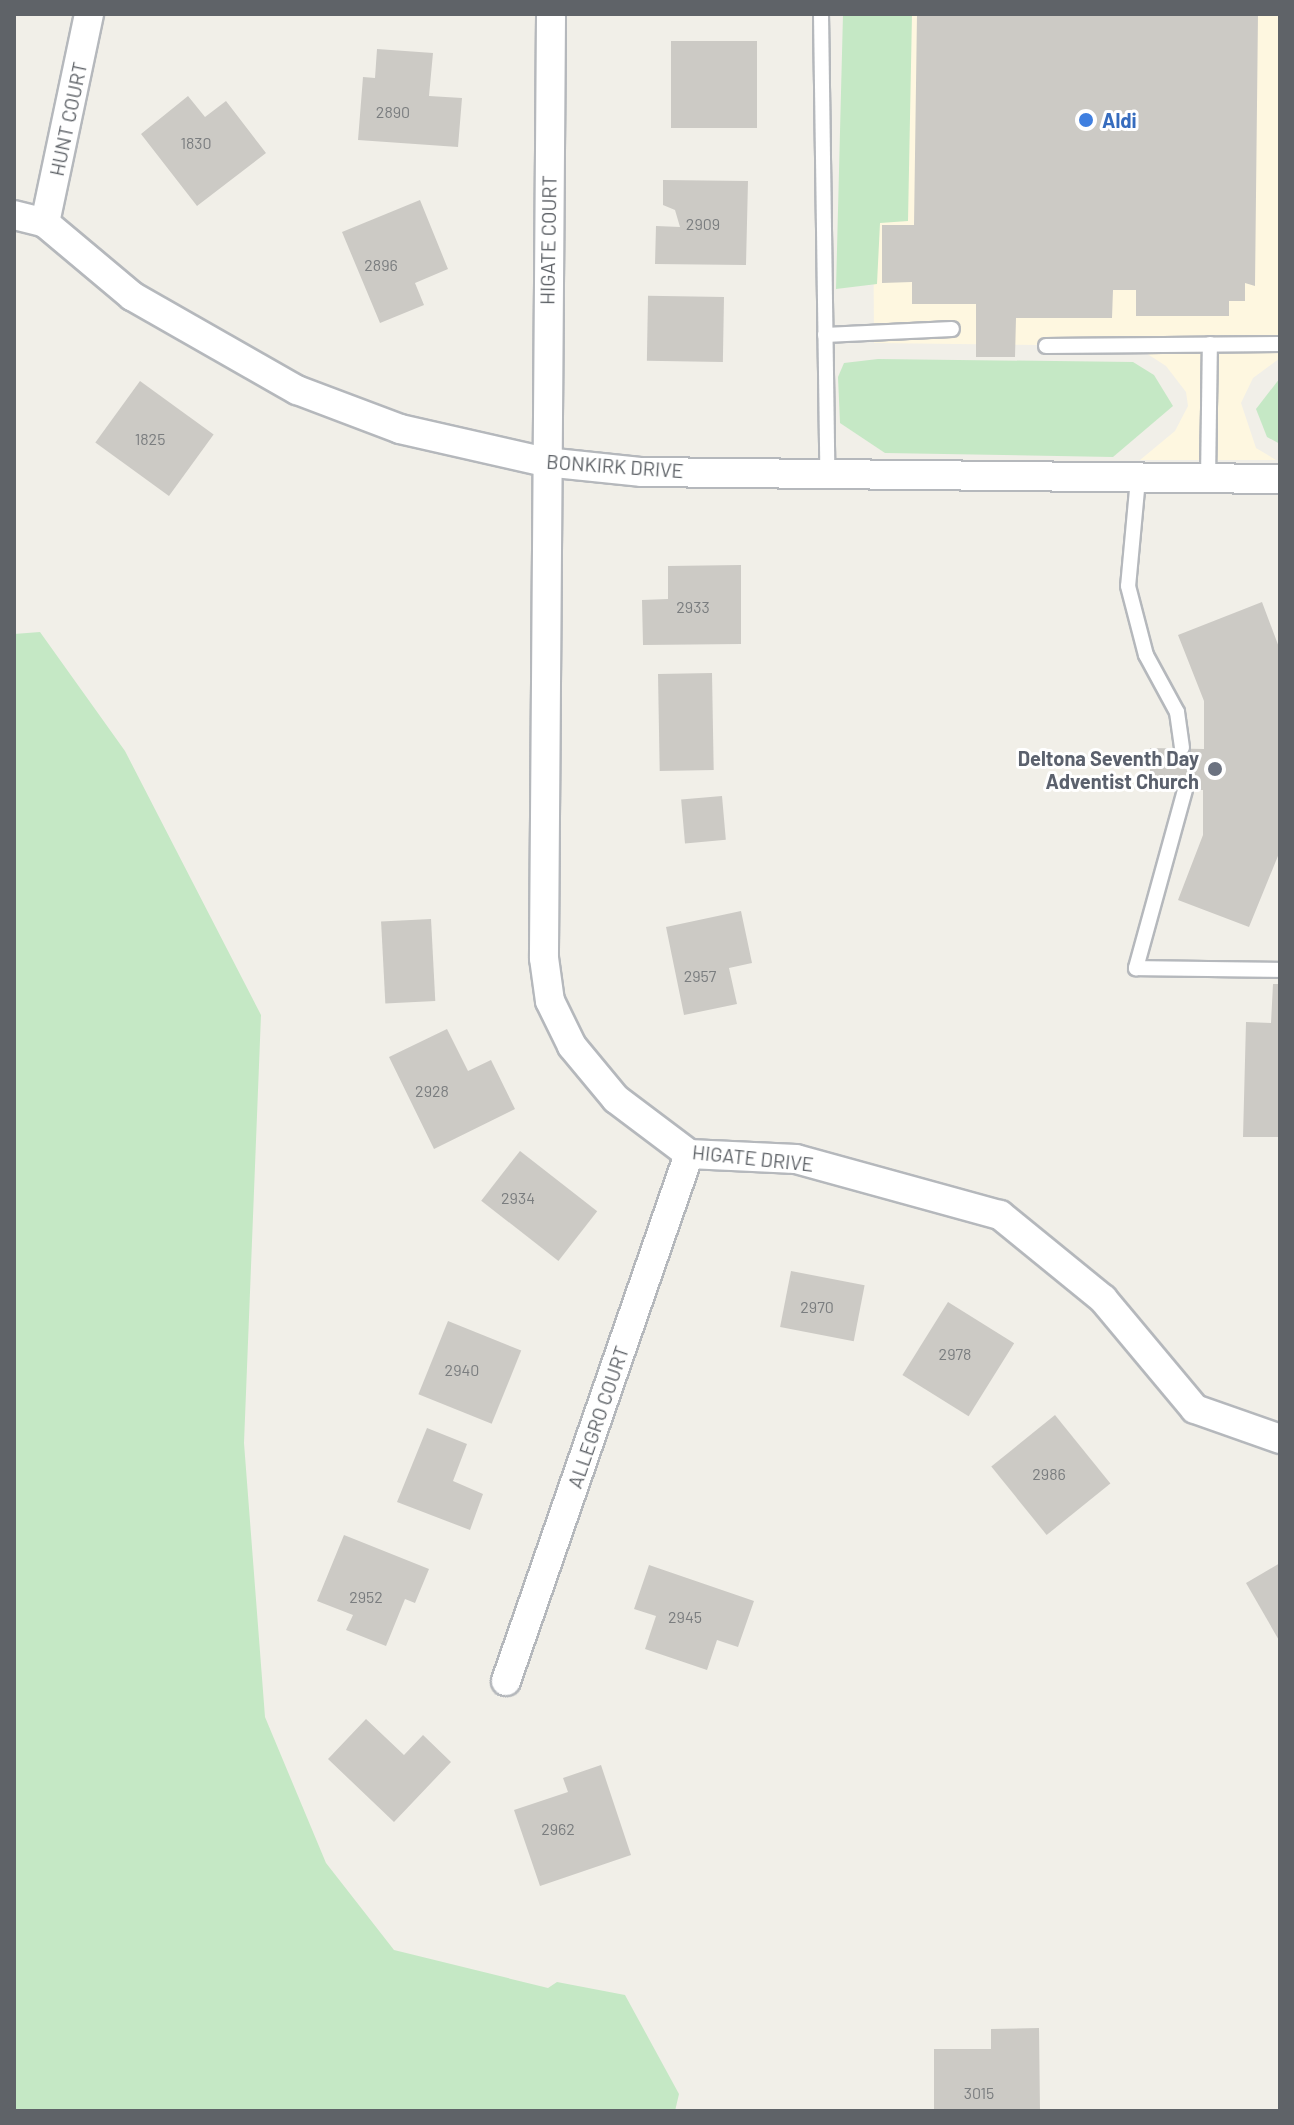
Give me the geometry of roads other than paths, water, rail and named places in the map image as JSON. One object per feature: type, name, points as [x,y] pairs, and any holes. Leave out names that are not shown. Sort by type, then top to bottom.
[{"type":"street","name":"HUNT COURT","points":[[45,223],[89,14]]},
{"type":"street","name":"HIGATE COURT","points":[[545,462],[551,17]]},
{"type":"street","name":"BONKIRK DRIVE","points":[[14,215],[45,223],[132,296],[297,390],[400,429],[545,462],[642,472],[1280,479]]},
{"type":"street","name":"HIGATE DRIVE","points":[[545,462],[541,829],[550,1001],[572,1046],[616,1099],[689,1154],[796,1159],[1000,1215],[1103,1299],[1195,1409],[1280,1439]]},
{"type":"street","name":"ALLEGRO COURT","points":[[506,1681],[689,1154]]},
{"type":"lane","points":[[821,14],[827,472]]},
{"type":"lane","points":[[825,335],[952,329]]},
{"type":"lane","points":[[1208,480],[1210,344]]},
{"type":"lane","points":[[1046,346],[1280,344]]},
{"type":"lane","points":[[1138,479],[1128,586],[1146,655],[1177,712],[1182,748]]},
{"type":"lane","points":[[1185,790],[1136,968],[1280,970]]},
{"type":"place","name":"Aldi","points":[[1086,120]]},
{"type":"place","name":"Deltona Seventh Day Adventist Church","points":[[1215,769]]}]
